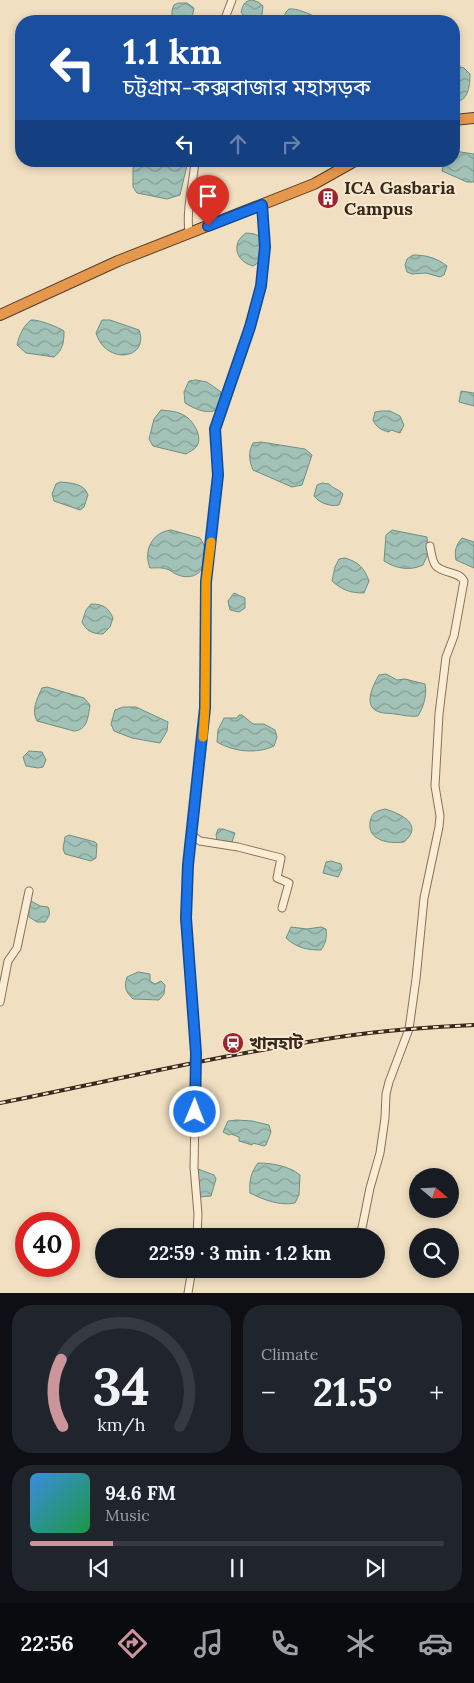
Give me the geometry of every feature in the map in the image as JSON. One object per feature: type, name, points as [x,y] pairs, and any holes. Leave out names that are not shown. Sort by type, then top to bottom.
[{"type":"highway","points":[[460,119],[474,118]]},
{"type":"highway","points":[[0,315],[118,261],[314,184],[344,167]]},
{"type":"street","points":[[226,15],[232,0]]},
{"type":"street","points":[[189,233],[189,201],[194,167]]},
{"type":"street","points":[[197,1228],[194,1167],[196,1063],[186,918],[188,865],[205,708],[206,582],[218,475],[215,429],[250,327],[261,286],[265,247],[262,205]]},
{"type":"street","points":[[362,1228],[370,1188],[380,1153],[386,1094],[409,1029],[424,898],[439,827],[440,816],[436,786],[439,714],[446,658],[454,636],[464,581],[461,576],[437,567],[432,558],[430,546]]},
{"type":"street","points":[[192,835],[200,841],[238,847],[281,858],[277,878],[289,883],[282,908]]},
{"type":"street","points":[[0,1002],[8,961],[17,948],[30,891]]},
{"type":"street","points":[[188,1293],[190,1278]]},
{"type":"water","points":[[252,0],[263,6],[262,15],[243,15],[241,12],[242,7],[247,1]]},
{"type":"water","points":[[187,3],[194,8],[193,15],[172,15],[174,5]]},
{"type":"water","points":[[292,9],[311,15],[285,15]]},
{"type":"water","points":[[460,67],[470,74],[467,93],[460,100]]},
{"type":"water","points":[[460,152],[474,154],[474,182],[467,182],[442,171],[443,167],[460,167]]},
{"type":"water","points":[[134,167],[187,167],[180,195],[167,199],[137,193],[133,187]]},
{"type":"water","points":[[246,233],[258,235],[263,245],[261,261],[253,266],[242,260],[237,251],[238,242]]},
{"type":"water","points":[[413,255],[431,258],[443,263],[447,266],[444,275],[440,277],[426,273],[412,274],[407,272],[405,265],[407,259]]},
{"type":"water","points":[[31,320],[57,327],[64,331],[62,346],[54,357],[26,353],[17,345],[22,331]]},
{"type":"water","points":[[102,320],[110,320],[139,330],[141,340],[138,347],[133,352],[125,355],[108,351],[101,344],[96,333]]},
{"type":"water","points":[[189,381],[207,382],[221,392],[219,408],[206,412],[185,403],[184,392]]},
{"type":"water","points":[[461,391],[474,393],[474,406],[459,402]]},
{"type":"water","points":[[161,410],[179,413],[191,421],[199,439],[194,449],[186,454],[153,446],[149,439],[154,419]]},
{"type":"water","points":[[390,411],[400,416],[404,425],[400,433],[391,430],[389,432],[376,425],[373,420],[375,412]]},
{"type":"water","points":[[261,442],[305,449],[312,455],[302,485],[292,487],[253,470],[250,450],[253,443]]},
{"type":"water","points":[[60,482],[77,484],[86,491],[88,495],[84,507],[80,510],[54,501],[52,494],[56,484]]},
{"type":"water","points":[[322,483],[329,484],[343,494],[339,505],[325,504],[314,496],[317,485]]},
{"type":"water","points":[[171,530],[200,538],[205,547],[205,563],[194,576],[185,577],[164,568],[150,568],[148,555],[151,543],[159,534]]},
{"type":"water","points":[[392,530],[427,537],[428,553],[423,565],[404,568],[384,561],[386,535]]},
{"type":"water","points":[[462,538],[474,542],[474,568],[456,560],[456,548]]},
{"type":"water","points":[[345,558],[357,563],[365,572],[369,581],[364,593],[346,590],[332,581],[339,559]]},
{"type":"water","points":[[234,593],[245,598],[245,608],[239,612],[230,610],[228,601]]},
{"type":"water","points":[[91,604],[105,607],[113,618],[110,627],[103,634],[90,631],[82,622],[86,610]]},
{"type":"water","points":[[386,674],[397,680],[405,679],[425,684],[426,692],[418,716],[382,713],[372,707],[370,698],[375,683],[379,675]]},
{"type":"water","points":[[47,687],[84,698],[90,705],[87,722],[82,728],[74,731],[37,721],[35,717],[35,704],[42,688]]},
{"type":"water","points":[[123,707],[136,707],[168,722],[167,731],[160,743],[132,738],[114,731],[111,724],[115,710]]},
{"type":"water","points":[[239,715],[242,715],[253,724],[264,724],[275,730],[277,737],[274,746],[267,749],[245,751],[217,742],[218,730],[224,718],[237,718]]},
{"type":"water","points":[[29,751],[42,752],[46,760],[43,767],[26,766],[23,757]]},
{"type":"water","points":[[385,809],[404,817],[411,825],[410,836],[404,842],[383,841],[372,833],[370,823],[372,816],[375,812]]},
{"type":"water","points":[[218,829],[235,833],[232,842],[228,843],[217,840]]},
{"type":"water","points":[[69,835],[95,842],[97,844],[96,858],[91,861],[65,854],[63,849],[65,837]]},
{"type":"water","points":[[331,861],[341,864],[342,869],[338,877],[323,873],[326,862]]},
{"type":"water","points":[[31,901],[40,906],[48,907],[49,915],[45,922],[37,922],[29,917]]},
{"type":"water","points":[[291,927],[307,929],[321,927],[326,929],[326,940],[321,950],[302,948],[286,938]]},
{"type":"water","points":[[138,972],[150,974],[150,981],[155,984],[161,981],[165,985],[164,994],[159,1000],[133,999],[128,994],[125,986],[127,977]]},
{"type":"water","points":[[237,1120],[269,1125],[271,1132],[266,1145],[253,1143],[252,1145],[239,1141],[239,1137],[223,1132],[228,1121]]},
{"type":"water","points":[[258,1163],[291,1169],[300,1175],[299,1195],[295,1203],[272,1202],[250,1193],[251,1177]]},
{"type":"water","points":[[198,1169],[214,1175],[216,1179],[211,1196],[199,1197],[195,1173]]},
{"type":"railway","points":[[0,1103],[303,1043],[378,1032],[474,1025]]},
{"type":"slow traffic","points":[[203,737],[206,582],[211,542]]},
{"type":"place","name":"ICA Gasbaria Campus","points":[[328,198]]},
{"type":"place","name":"খানহাট","points":[[233,1043]]},
{"type":"route","points":[[195,1112],[196,1053],[186,918],[188,865],[205,708],[206,582],[218,475],[215,429],[250,327],[261,286],[265,247],[262,205],[208,226]]}]
